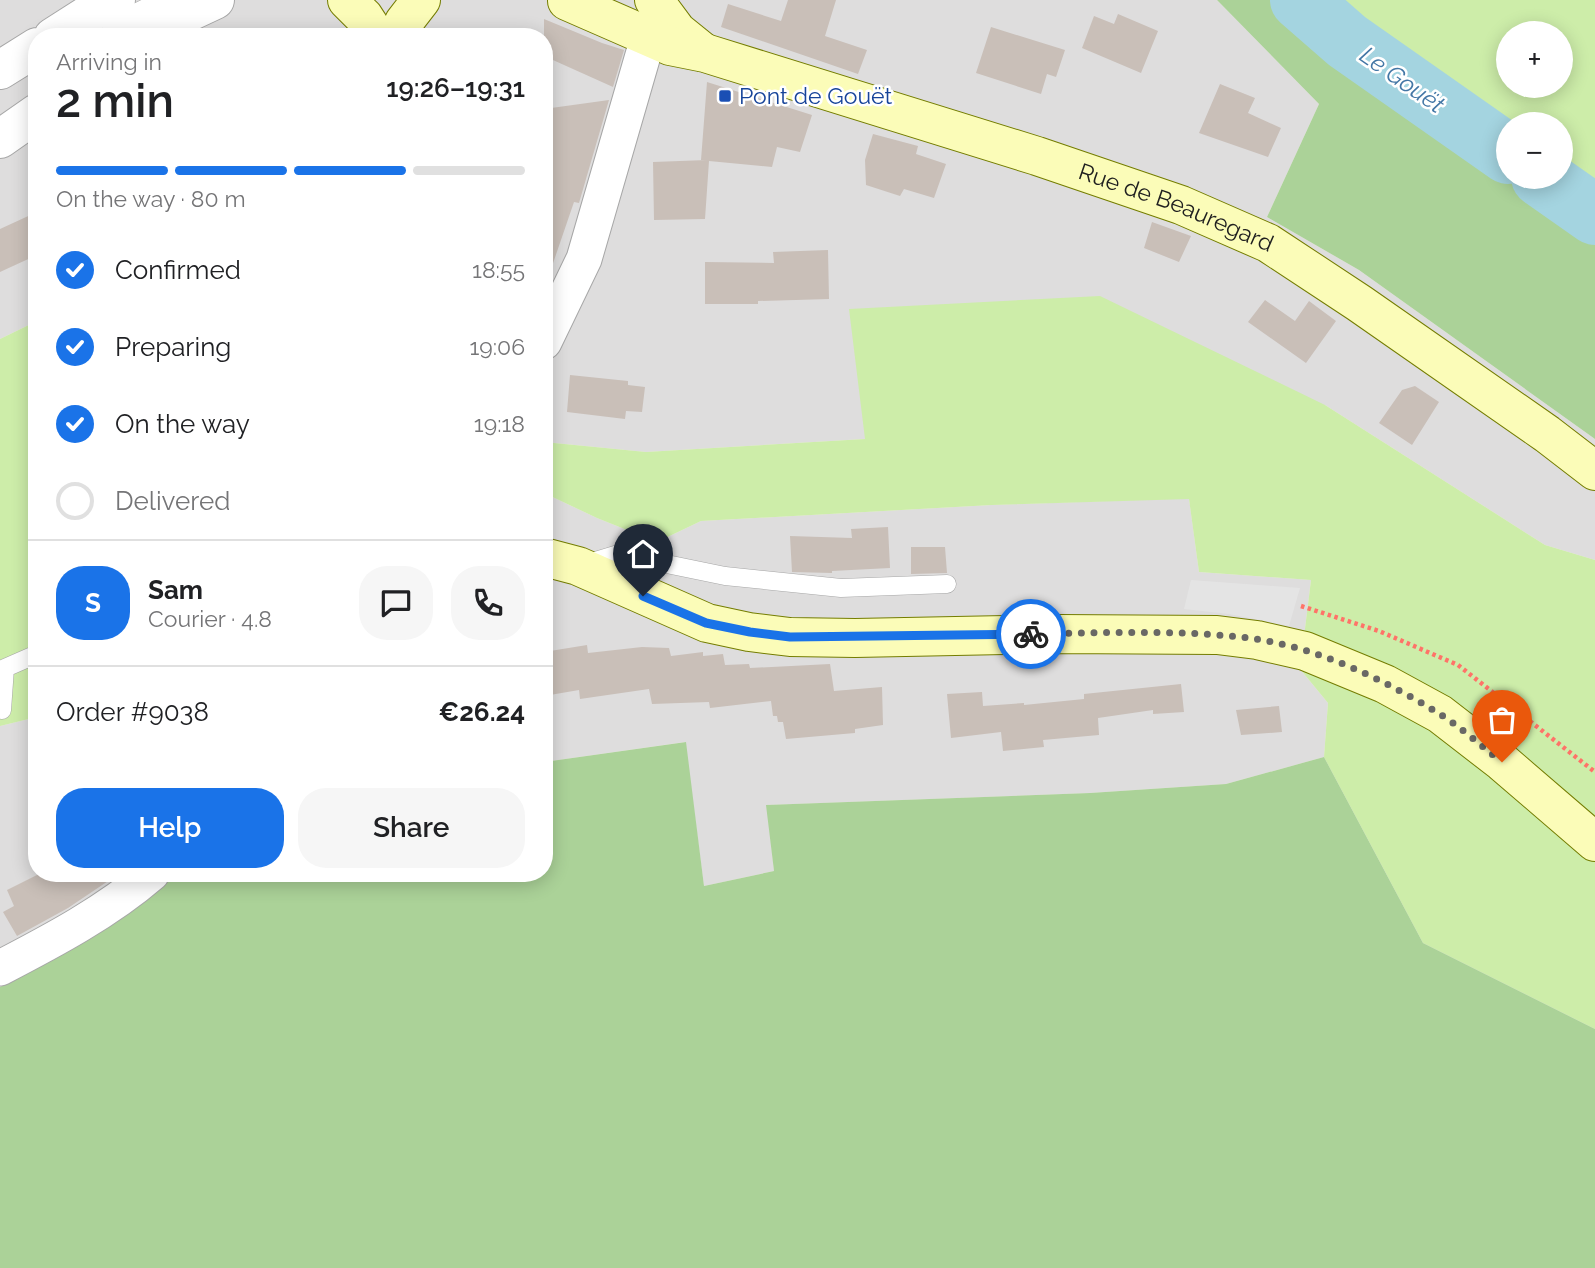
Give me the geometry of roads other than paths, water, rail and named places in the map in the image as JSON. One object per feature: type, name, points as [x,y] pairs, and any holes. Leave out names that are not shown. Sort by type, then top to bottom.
[{"type":"main road","points":[[347,0],[371,28]]},
{"type":"main road","points":[[564,0],[648,38],[670,46],[705,53]]},
{"type":"main road","points":[[654,0],[677,31],[705,53]]},
{"type":"main road","name":"Rue de Beauregard","points":[[705,53],[1037,156],[1181,205],[1268,243],[1414,341],[1595,471]]},
{"type":"main road","points":[[561,561],[706,623],[790,637],[1217,635],[1257,639],[1306,651],[1385,684],[1440,714],[1502,762],[1595,842]]},
{"type":"street","points":[[66,28],[116,0]]},
{"type":"street","points":[[155,28],[215,0]]},
{"type":"street","points":[[553,323],[584,258],[648,38]]},
{"type":"street","points":[[0,70],[28,53]]},
{"type":"street","points":[[0,139],[28,119]]},
{"type":"street","points":[[0,968],[54,940],[142,882]]},
{"type":"lane","points":[[116,28],[133,14],[162,0]]},
{"type":"lane","points":[[561,561],[618,554],[725,576],[841,587],[947,584]]},
{"type":"lane","points":[[2,710],[5,668],[28,658]]},
{"type":"waterway","name":"Le Gouët","points":[[1300,0],[1347,41],[1496,146]]},
{"type":"waterway","name":"Le Gouët","points":[[1558,189],[1595,215]]},
{"type":"place","name":"Pont de Gouët","points":[[725,96]]}]
